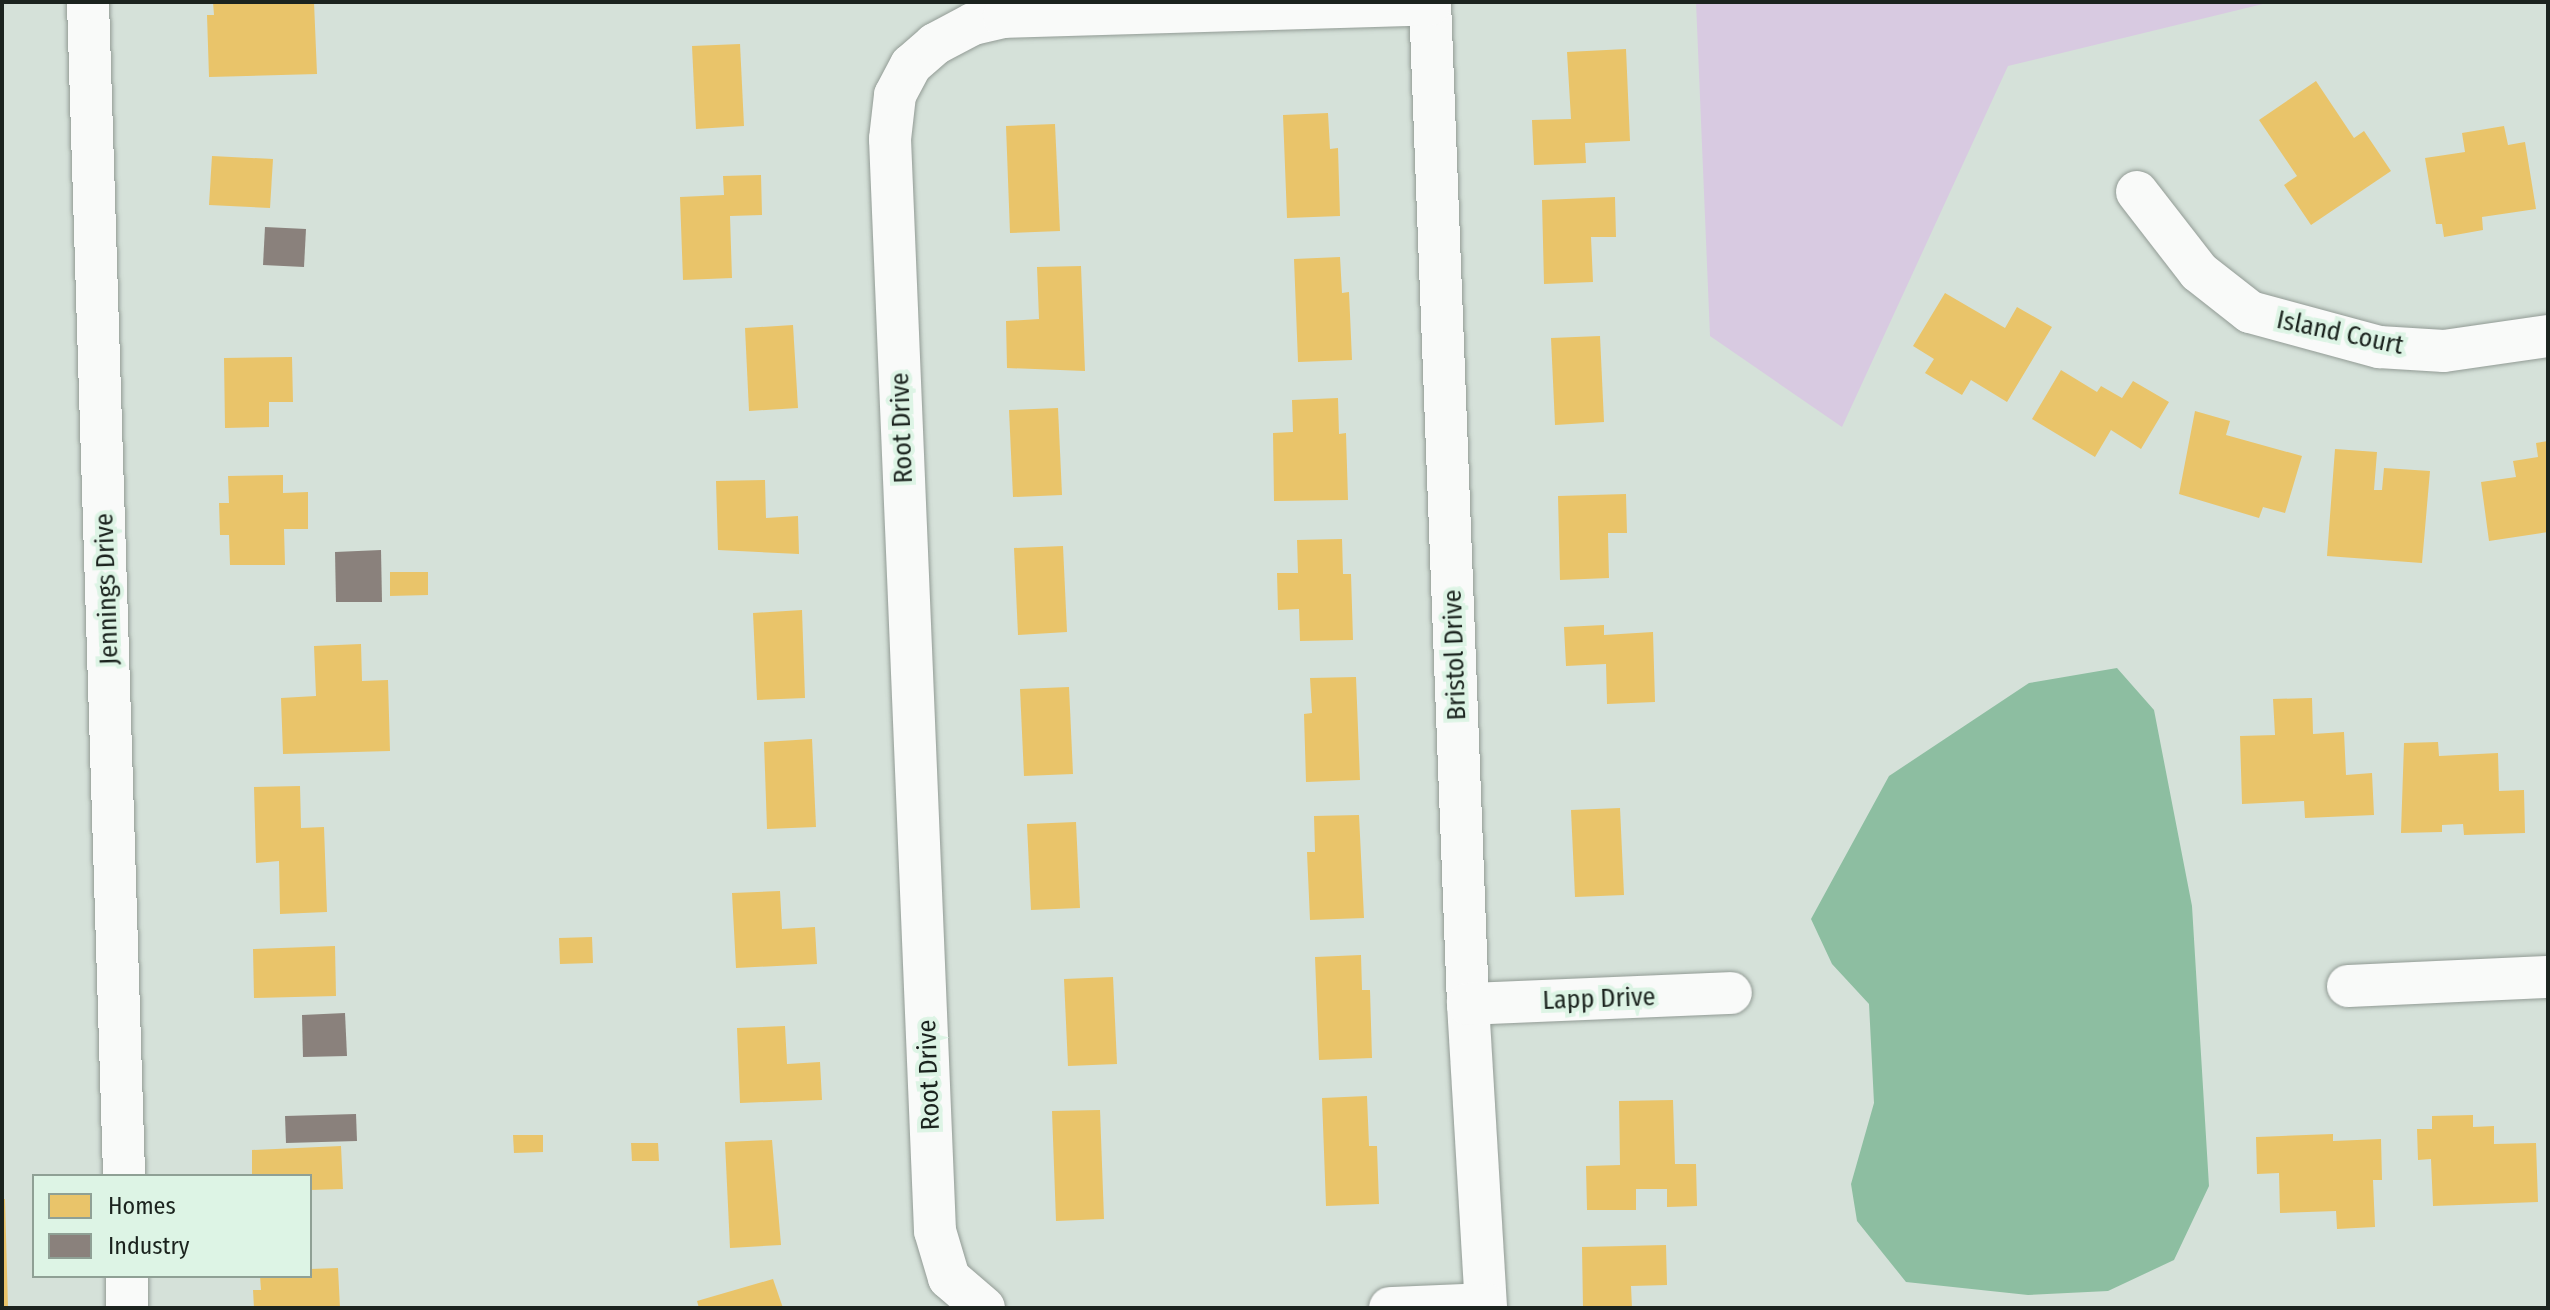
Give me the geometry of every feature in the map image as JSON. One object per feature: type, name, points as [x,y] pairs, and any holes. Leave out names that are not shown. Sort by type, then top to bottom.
[{"type":"street","name":"Jennings Drive","points":[[88,2],[124,1174]]},
{"type":"street","name":"Bristol Drive","points":[[1430,3],[1468,1004],[1486,1306]]},
{"type":"street","name":"Root Drive","points":[[984,1308],[949,1278],[935,1231],[890,139],[895,95],[911,65],[935,44],[973,24],[1004,17],[1430,3]]},
{"type":"street","name":"Island Court","points":[[2137,192],[2199,272],[2250,312],[2379,347],[2444,351],[2548,336]]},
{"type":"street","points":[[2348,986],[2548,977]]},
{"type":"street","name":"Lapp Drive","points":[[1468,1004],[1731,993]]},
{"type":"street","points":[[127,1278],[127,1308]]},
{"type":"street","points":[[1390,1308],[1486,1306]]},
{"type":"shaded area","points":[[1696,2],[2271,2],[2008,66],[1842,427],[1710,336]]},
{"type":"shaded area","points":[[2117,668],[2154,710],[2192,906],[2209,1186],[2174,1260],[2108,1291],[2028,1295],[1906,1282],[1857,1221],[1851,1184],[1874,1103],[1869,1004],[1832,964],[1811,919],[1889,776],[2029,683]]},
{"type":"building: Homes","points":[[213,2],[314,2],[317,74],[209,77],[207,15],[214,15]]},
{"type":"building: Homes","points":[[740,44],[744,126],[696,129],[692,46]]},
{"type":"building: Homes","points":[[1626,49],[1630,141],[1585,143],[1586,163],[1534,165],[1532,120],[1571,119],[1567,52]]},
{"type":"building: Homes","points":[[2316,81],[2354,138],[2364,131],[2391,171],[2311,225],[2284,185],[2297,176],[2259,120]]},
{"type":"building: Homes","points":[[1328,113],[1330,149],[1338,148],[1340,216],[1287,218],[1283,115]]},
{"type":"building: Homes","points":[[1055,124],[1060,231],[1010,233],[1006,126]]},
{"type":"building: Homes","points":[[2504,126],[2508,145],[2525,142],[2536,209],[2482,217],[2483,230],[2444,237],[2442,224],[2436,224],[2425,158],[2465,152],[2462,133]]},
{"type":"building: Homes","points":[[212,156],[273,159],[270,208],[209,205]]},
{"type":"building: Homes","points":[[761,175],[762,215],[730,216],[732,278],[683,280],[680,197],[724,195],[723,176]]},
{"type":"building: Homes","points":[[1615,197],[1616,237],[1591,237],[1593,282],[1544,284],[1542,200]]},
{"type":"building: Homes","points":[[1340,257],[1342,293],[1349,292],[1352,360],[1298,362],[1294,259]]},
{"type":"building: Homes","points":[[1081,266],[1085,371],[1007,368],[1006,321],[1039,319],[1037,267]]},
{"type":"building: Homes","points":[[1945,293],[2005,328],[2017,307],[2052,327],[2007,402],[1971,380],[1962,395],[1925,373],[1934,359],[1913,346]]},
{"type":"building: Homes","points":[[793,325],[798,408],[749,411],[745,328]]},
{"type":"building: Homes","points":[[1600,336],[1604,422],[1555,425],[1551,338]]},
{"type":"building: Homes","points":[[292,357],[293,402],[269,402],[269,427],[225,428],[224,358]]},
{"type":"building: Homes","points":[[2061,370],[2097,392],[2101,386],[2122,398],[2133,381],[2169,402],[2141,449],[2111,430],[2095,457],[2032,419]]},
{"type":"building: Homes","points":[[1338,398],[1339,434],[1346,433],[1348,500],[1274,501],[1273,433],[1293,432],[1292,400]]},
{"type":"building: Homes","points":[[1058,408],[1062,495],[1013,497],[1009,410]]},
{"type":"building: Homes","points":[[2195,411],[2230,421],[2226,435],[2302,456],[2285,513],[2263,507],[2259,518],[2179,494]]},
{"type":"building: Homes","points":[[2548,441],[2548,532],[2489,541],[2481,482],[2516,477],[2513,461],[2538,457],[2536,443]]},
{"type":"building: Homes","points":[[2335,449],[2377,452],[2374,490],[2382,490],[2384,468],[2430,471],[2422,563],[2327,556]]},
{"type":"building: Homes","points":[[283,475],[283,493],[308,492],[308,529],[284,529],[285,565],[230,565],[229,535],[220,535],[219,503],[229,503],[228,476]]},
{"type":"building: Homes","points":[[765,480],[766,518],[798,516],[799,554],[718,550],[716,481]]},
{"type":"building: Homes","points":[[1626,494],[1627,533],[1608,533],[1609,578],[1560,580],[1558,496]]},
{"type":"building: Homes","points":[[1342,539],[1343,574],[1351,574],[1353,640],[1300,641],[1299,609],[1278,610],[1277,573],[1298,573],[1297,540]]},
{"type":"building: Homes","points":[[1063,546],[1067,632],[1018,635],[1014,548]]},
{"type":"building: Homes","points":[[390,572],[428,572],[428,595],[390,596]]},
{"type":"building: Homes","points":[[802,610],[805,698],[757,700],[753,613]]},
{"type":"building: Homes","points":[[1604,625],[1604,635],[1653,632],[1655,702],[1607,704],[1606,664],[1566,666],[1564,627]]},
{"type":"building: Homes","points":[[361,644],[362,681],[388,680],[390,751],[283,754],[281,698],[316,696],[314,646]]},
{"type":"building: Homes","points":[[1356,677],[1360,780],[1306,782],[1304,714],[1312,713],[1310,678]]},
{"type":"building: Homes","points":[[1069,687],[1073,774],[1024,776],[1020,689]]},
{"type":"building: Homes","points":[[2312,698],[2313,734],[2344,732],[2346,775],[2372,773],[2374,815],[2305,818],[2304,801],[2242,804],[2240,736],[2275,735],[2273,699]]},
{"type":"building: Homes","points":[[812,739],[816,827],[767,829],[764,742]]},
{"type":"building: Homes","points":[[2438,742],[2439,756],[2498,753],[2499,791],[2524,790],[2525,833],[2464,835],[2463,824],[2442,825],[2442,832],[2401,833],[2404,743]]},
{"type":"building: Homes","points":[[300,786],[301,828],[324,827],[327,912],[280,914],[279,861],[256,863],[254,787]]},
{"type":"building: Homes","points":[[1620,808],[1624,895],[1575,897],[1571,810]]},
{"type":"building: Homes","points":[[1359,815],[1364,918],[1310,920],[1307,852],[1315,852],[1314,816]]},
{"type":"building: Homes","points":[[1076,822],[1080,908],[1031,910],[1027,824]]},
{"type":"building: Homes","points":[[780,891],[782,929],[815,927],[817,964],[736,968],[732,893]]},
{"type":"building: Homes","points":[[592,937],[593,963],[560,964],[559,938]]},
{"type":"building: Homes","points":[[335,946],[336,996],[254,998],[253,949]]},
{"type":"building: Homes","points":[[1361,955],[1362,990],[1370,990],[1372,1058],[1319,1060],[1315,957]]},
{"type":"building: Homes","points":[[1113,977],[1117,1064],[1068,1066],[1064,979]]},
{"type":"building: Homes","points":[[785,1026],[787,1064],[820,1062],[822,1100],[740,1103],[737,1028]]},
{"type":"building: Homes","points":[[1367,1096],[1369,1146],[1377,1146],[1379,1204],[1326,1206],[1322,1098]]},
{"type":"building: Homes","points":[[1673,1100],[1675,1164],[1696,1164],[1697,1206],[1667,1207],[1667,1189],[1636,1189],[1636,1210],[1587,1210],[1586,1166],[1620,1165],[1619,1101]]},
{"type":"building: Homes","points":[[1100,1110],[1104,1219],[1056,1221],[1052,1111]]},
{"type":"building: Homes","points":[[2473,1115],[2473,1127],[2494,1126],[2494,1144],[2536,1143],[2538,1202],[2433,1206],[2431,1159],[2418,1160],[2417,1129],[2432,1129],[2432,1116]]},
{"type":"building: Homes","points":[[2333,1134],[2333,1141],[2381,1139],[2382,1180],[2373,1180],[2375,1227],[2337,1229],[2336,1211],[2280,1213],[2279,1173],[2257,1174],[2256,1137]]},
{"type":"building: Homes","points":[[513,1135],[543,1135],[543,1152],[514,1153]]},
{"type":"building: Homes","points":[[772,1140],[781,1245],[730,1248],[725,1142]]},
{"type":"building: Homes","points":[[631,1143],[658,1143],[659,1161],[632,1161]]},
{"type":"building: Homes","points":[[341,1146],[343,1189],[312,1190],[312,1174],[252,1174],[252,1150]]},
{"type":"building: Homes","points":[[2,1199],[5,1199],[8,1308],[2,1308]]},
{"type":"building: Homes","points":[[1666,1245],[1667,1285],[1631,1286],[1632,1308],[1583,1308],[1582,1247]]},
{"type":"building: Homes","points":[[338,1268],[340,1308],[254,1308],[253,1290],[261,1290],[260,1278],[312,1278],[312,1269]]},
{"type":"building: Homes","points":[[773,1279],[783,1308],[699,1308],[697,1301]]},
{"type":"building: Industry","points":[[265,227],[306,229],[304,267],[263,265]]},
{"type":"building: Industry","points":[[381,550],[382,602],[336,602],[335,552]]},
{"type":"building: Industry","points":[[345,1013],[347,1056],[303,1057],[302,1015]]},
{"type":"building: Industry","points":[[356,1114],[357,1141],[286,1143],[285,1116]]}]
